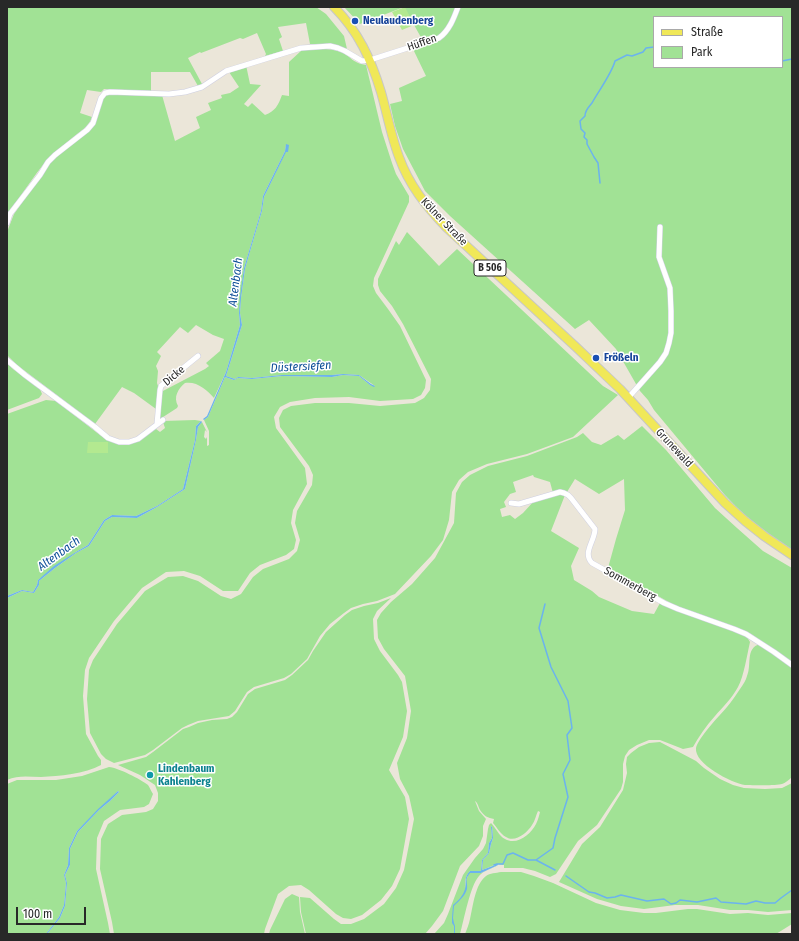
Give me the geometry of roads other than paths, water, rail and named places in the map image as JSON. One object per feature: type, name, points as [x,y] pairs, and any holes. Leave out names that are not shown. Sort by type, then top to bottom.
[{"type":"main road","name":"B 506","points":[[334,7],[350,25],[370,60]]},
{"type":"main road","name":"Kölner Straße","points":[[370,60],[381,92],[392,138],[407,177],[431,211],[446,227],[624,394]]},
{"type":"main road","name":"Grunewald","points":[[624,394],[725,503],[764,536],[792,554]]},
{"type":"street","name":"Hüffen","points":[[370,60],[439,38],[444,35],[453,20],[458,7]]},
{"type":"street","points":[[7,223],[10,214],[40,175],[48,162],[87,130],[93,123],[101,98],[105,93],[178,93],[202,87],[226,71],[301,48],[330,46],[350,53],[362,61],[370,60]]},
{"type":"street","points":[[350,53],[352,46]]},
{"type":"street","points":[[624,394],[660,362],[666,353],[669,343],[671,333],[670,288],[659,258],[660,227]]},
{"type":"street","name":"Dicke","points":[[157,424],[161,386],[198,356]]},
{"type":"street","points":[[7,360],[24,375],[108,438],[119,442],[129,442],[138,439],[163,420]]},
{"type":"street","name":"Sommerberg","points":[[511,503],[519,504],[560,492],[568,495],[595,529],[595,535],[588,553],[588,557],[592,563],[664,603],[690,614],[734,628],[746,634],[792,665]]},
{"type":"water","points":[[286,144],[289,145],[288,152],[286,152],[264,197],[262,211],[245,269],[240,313],[242,325],[226,376],[235,379],[238,377],[252,378],[282,375],[343,374],[359,375],[375,386],[370,385],[359,376],[343,375],[332,377],[282,376],[252,379],[238,378],[234,380],[225,377],[208,417],[204,420],[203,419],[207,416],[226,372],[240,325],[239,313],[240,297],[244,268],[261,211],[263,196],[285,151]]},
{"type":"water","points":[[201,421],[202,422],[198,427],[185,489],[157,507],[137,518],[112,517],[105,521],[89,546],[76,553],[39,581],[39,585],[34,593],[22,591],[7,598],[7,596],[22,590],[33,592],[38,580],[54,566],[88,545],[104,520],[112,515],[136,516],[157,506],[183,489],[195,440],[196,426]]},
{"type":"water","points":[[118,791],[119,792],[78,832],[70,849],[70,865],[65,875],[67,883],[65,906],[60,918],[46,934],[59,917],[64,905],[66,883],[64,875],[68,865],[69,848],[77,831]]},
{"type":"water","points":[[492,826],[493,838],[489,853],[483,860],[482,870],[498,865],[481,873],[470,873],[468,875],[466,892],[454,906],[453,918],[455,926],[455,934],[454,934],[454,926],[452,923],[453,905],[464,892],[466,887],[466,878],[470,871],[481,871],[482,860],[488,853],[489,843],[492,838]]},
{"type":"waterway","points":[[600,183],[598,163],[587,144],[587,140],[584,137],[585,133],[581,129],[580,121],[585,116],[586,110],[608,77],[615,61],[627,55],[632,56],[643,52],[646,48],[653,47]]},
{"type":"waterway","points":[[783,61],[792,59]]},
{"type":"waterway","points":[[536,860],[553,848],[568,797],[563,774],[570,760],[567,735],[572,728],[568,701],[551,667],[539,628],[545,604]]},
{"type":"waterway","points":[[494,865],[503,864],[507,855],[513,853],[528,860],[536,860],[555,870]]},
{"type":"waterway","points":[[566,876],[589,892],[607,898],[621,895],[647,901],[664,899],[671,904],[680,900],[697,902],[716,898],[721,902],[746,904],[756,901],[775,903],[792,890]]},
{"type":"place","name":"Neulaudenberg","points":[[355,21]]},
{"type":"place","name":"Frößeln","points":[[596,358]]},
{"type":"place","name":"Lindenbaum Kahlenberg","points":[[150,775]]},
{"type":"water label","name":"Altenbach","points":[[236,282]]},
{"type":"water label","name":"Düstersiefen","points":[[301,367]]},
{"type":"water label","name":"Altenbach","points":[[59,554]]}]
